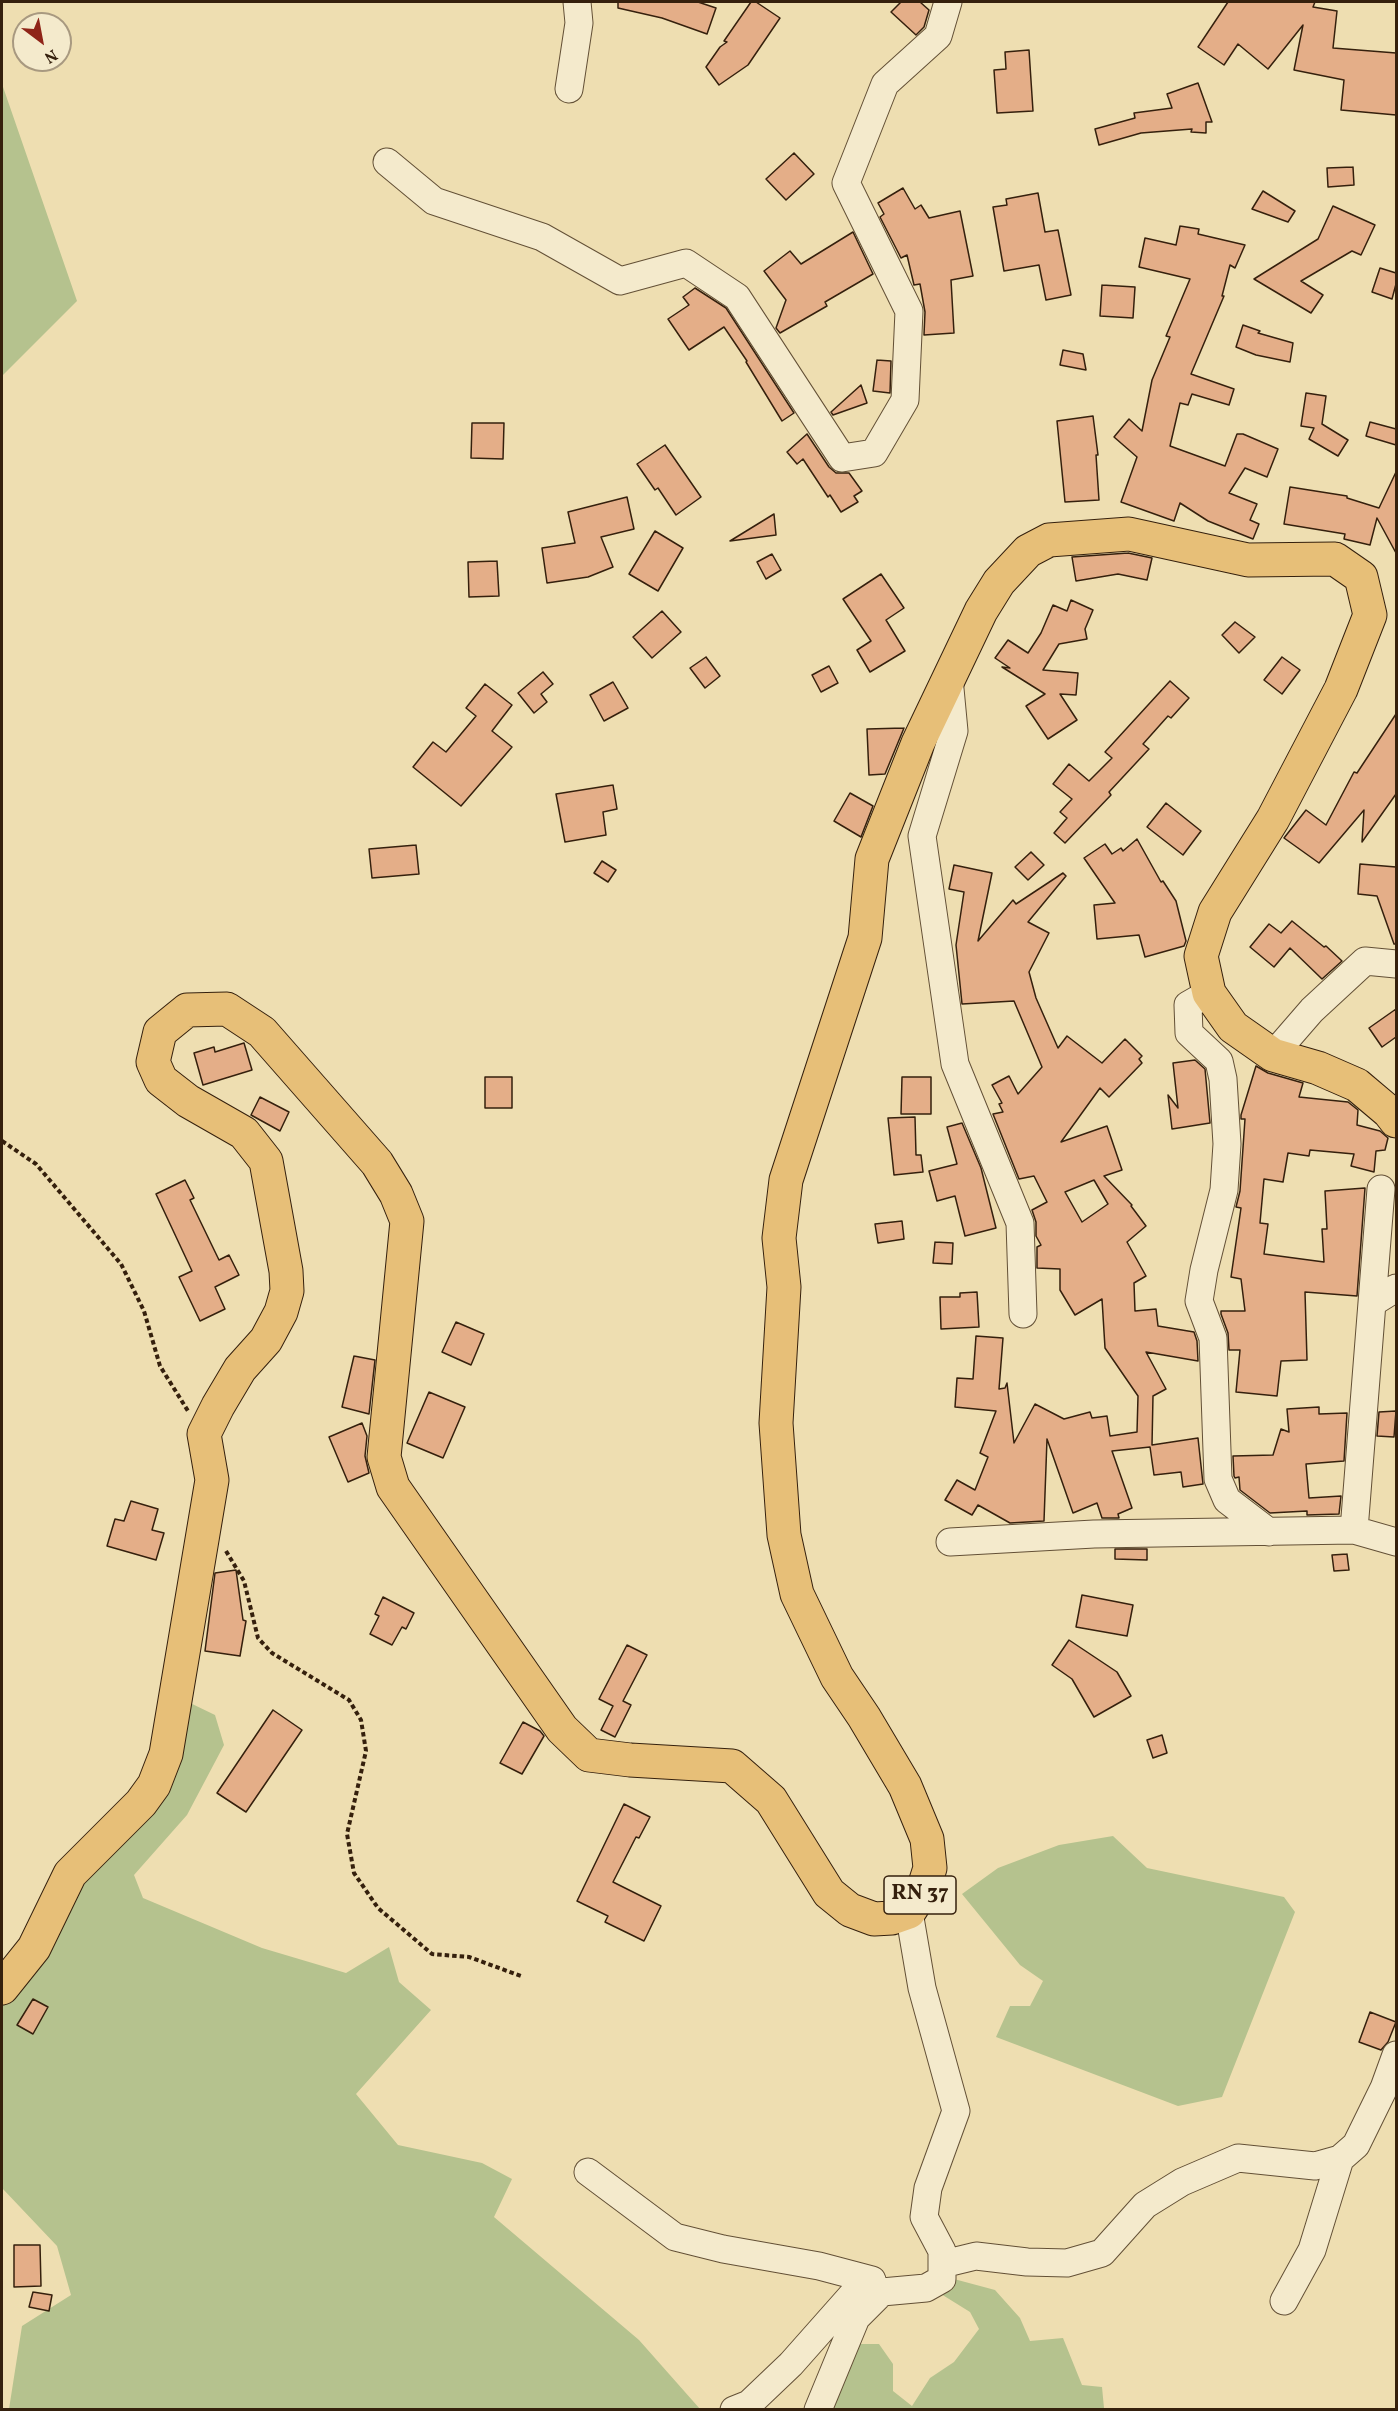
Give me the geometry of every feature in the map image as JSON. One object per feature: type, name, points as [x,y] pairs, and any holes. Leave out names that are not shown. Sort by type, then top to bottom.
[{"type":"main road","name":"RN 37","points":[[204,1434],[240,1369],[266,1340],[281,1312],[286,1291],[286,1271],[266,1161],[244,1133],[188,1101],[161,1080],[153,1062],[160,1032],[187,1010],[227,1009],[262,1032],[377,1163],[396,1194],[407,1221],[384,1457],[393,1487],[562,1729],[589,1755],[630,1760],[732,1766],[771,1800],[829,1893],[850,1910],[874,1918],[892,1918],[909,1912],[923,1890],[930,1868],[927,1839],[904,1786],[864,1717],[837,1677],[797,1594],[784,1535],[776,1423],[783,1287],[779,1238],[786,1180],[865,938],[872,859],[918,743],[981,611],[999,582],[1028,551],[1049,540],[1129,534],[1248,560],[1335,559],[1361,577],[1370,615],[1341,689],[1273,819],[1215,912],[1201,956],[1209,993],[1233,1027],[1273,1055],[1318,1068],[1357,1085],[1389,1112],[1396,1121]]},
{"type":"main road","points":[[2,1988],[34,1948],[70,1874],[141,1803],[154,1785],[166,1754],[212,1480],[204,1434]]},
{"type":"street","points":[[569,89],[579,23],[577,2]]},
{"type":"street","points":[[387,162],[434,201],[542,237],[620,281],[686,263],[737,297],[842,458],[874,453],[905,400],[909,310],[846,183],[885,84],[938,36],[948,2]]},
{"type":"street","points":[[949,678],[954,731],[922,836],[955,1064],[1020,1223],[1023,1314]]},
{"type":"street","points":[[1273,1055],[1312,1010],[1365,961],[1396,964]]},
{"type":"street","points":[[1209,993],[1188,1005],[1189,1034],[1219,1061],[1223,1079],[1227,1144],[1224,1190],[1204,1270],[1199,1301],[1213,1338],[1218,1479],[1227,1500],[1269,1532]]},
{"type":"street","points":[[1354,1530],[1381,1189]]},
{"type":"street","points":[[1372,1303],[1396,1288]]},
{"type":"street","points":[[950,1542],[1094,1534],[1354,1530],[1396,1542]]},
{"type":"street","points":[[819,2409],[856,2318],[882,2292],[926,2288],[942,2279],[942,2251],[924,2217],[928,2188],[956,2111],[922,1988],[909,1912]]},
{"type":"street","points":[[943,2264],[976,2256],[1067,2264],[1102,2253],[1145,2205],[1182,2182],[1238,2158],[1316,2166],[1340,2159],[1356,2145],[1384,2088],[1396,2055]]},
{"type":"street","points":[[1284,2301],[1312,2250],[1340,2159]]},
{"type":"street","points":[[588,2172],[675,2237],[723,2249],[819,2266],[905,2290]]},
{"type":"street","points":[[734,2409],[748,2404],[791,2364],[854,2294],[873,2280]]},
{"type":"path","points":[[2,1141],[36,1164],[121,1264],[144,1311],[160,1366],[204,1434]]},
{"type":"path","points":[[223,1544],[244,1581],[258,1638],[272,1653],[349,1700],[361,1720],[366,1752],[347,1834],[354,1874],[378,1908],[432,1954],[469,1957],[521,1976]]},
{"type":"green space","points":[[2,84],[77,301],[2,376]]},
{"type":"green space","points":[[186,1701],[215,1715],[224,1745],[187,1815],[134,1875],[143,1898],[262,1948],[346,1973],[389,1947],[399,1982],[431,2010],[356,2094],[398,2145],[482,2163],[512,2179],[494,2217],[639,2340],[700,2409],[9,2409],[22,2326],[71,2295],[57,2246],[2,2188],[2,2002]]},
{"type":"green space","points":[[1113,1836],[1147,1868],[1284,1897],[1295,1912],[1222,2097],[1178,2106],[996,2037],[1010,2006],[1030,2006],[1043,1981],[1020,1965],[962,1894],[998,1868],[1059,1845]]},
{"type":"green space","points":[[954,2279],[995,2290],[1020,2318],[1030,2341],[1063,2338],[1082,2385],[1102,2387],[1104,2408],[829,2410],[856,2344],[879,2344],[893,2364],[893,2391],[912,2406],[930,2378],[954,2362],[979,2329],[970,2312],[941,2294]]},
{"type":"building","points":[[618,2],[698,2],[716,8],[707,34],[662,18],[618,8]]},
{"type":"building","points":[[751,2],[756,2],[780,18],[748,65],[719,85],[706,67],[720,47],[727,42],[724,41]]},
{"type":"building","points":[[901,2],[920,2],[929,10],[924,27],[916,35],[891,12]]},
{"type":"building","points":[[1228,2],[1315,2],[1313,7],[1337,11],[1333,48],[1396,53],[1396,115],[1341,110],[1344,80],[1294,70],[1303,25],[1268,69],[1238,44],[1224,65],[1198,47]]},
{"type":"building","points":[[1029,50],[1033,111],[997,113],[994,70],[1006,69],[1005,52]]},
{"type":"building","points":[[1198,83],[1212,122],[1206,122],[1206,133],[1191,132],[1192,129],[1141,133],[1099,145],[1095,129],[1135,118],[1134,113],[1172,108],[1167,94]]},
{"type":"building","points":[[794,153],[814,174],[786,200],[766,179]]},
{"type":"building","points":[[1353,167],[1354,185],[1328,187],[1327,168]]},
{"type":"building","points":[[903,188],[915,209],[921,205],[929,218],[960,211],[973,276],[951,280],[954,333],[924,335],[925,312],[920,284],[914,285],[907,255],[901,258],[880,217],[884,214],[878,203]]},
{"type":"building","points":[[1263,191],[1295,211],[1288,222],[1252,209]]},
{"type":"building","points":[[1038,193],[1045,232],[1058,230],[1071,295],[1046,300],[1039,265],[1004,271],[993,207],[1007,205],[1006,199]]},
{"type":"building","points":[[1333,206],[1375,225],[1361,255],[1352,251],[1301,281],[1323,295],[1311,313],[1254,279],[1318,239]]},
{"type":"building","points":[[1180,226],[1199,229],[1198,234],[1245,245],[1235,268],[1230,265],[1222,296],[1224,296],[1191,374],[1234,389],[1229,405],[1192,394],[1188,405],[1180,403],[1170,446],[1225,466],[1237,434],[1243,434],[1278,449],[1267,477],[1245,468],[1229,493],[1257,504],[1250,520],[1259,524],[1253,539],[1208,521],[1180,503],[1174,521],[1121,502],[1137,457],[1114,437],[1129,419],[1142,431],[1152,380],[1170,337],[1166,336],[1190,279],[1139,267],[1145,238],[1176,245]]},
{"type":"building","points":[[853,232],[873,274],[825,302],[827,306],[780,333],[776,328],[786,300],[764,271],[790,251],[801,264]]},
{"type":"building","points":[[1380,268],[1396,273],[1392,299],[1372,292]]},
{"type":"building","points":[[1102,285],[1135,287],[1133,318],[1100,316]]},
{"type":"building","points":[[695,288],[726,308],[794,413],[782,421],[724,327],[689,350],[668,319],[689,305],[683,297]]},
{"type":"building","points":[[1243,325],[1260,331],[1258,333],[1293,343],[1290,362],[1256,355],[1236,347]]},
{"type":"building","points":[[1063,350],[1083,354],[1086,370],[1060,365]]},
{"type":"building","points":[[877,360],[891,361],[890,393],[873,391]]},
{"type":"building","points":[[861,385],[867,403],[833,415],[831,412]]},
{"type":"building","points":[[1306,393],[1326,396],[1322,424],[1348,440],[1338,456],[1309,439],[1314,428],[1301,426]]},
{"type":"building","points":[[1093,416],[1098,455],[1096,455],[1099,500],[1065,502],[1057,421]]},
{"type":"building","points":[[1370,422],[1396,429],[1396,445],[1366,436]]},
{"type":"building","points":[[472,423],[504,423],[503,459],[471,458]]},
{"type":"building","points":[[807,434],[829,467],[836,473],[849,473],[862,491],[854,496],[858,502],[841,512],[830,495],[828,497],[803,459],[797,464],[787,452]]},
{"type":"building","points":[[665,445],[701,497],[676,515],[658,488],[655,490],[637,464]]},
{"type":"building","points":[[1396,472],[1396,553],[1377,518],[1370,545],[1344,539],[1345,534],[1284,524],[1290,487],[1347,496],[1347,498],[1379,508]]},
{"type":"building","points":[[627,497],[634,529],[601,537],[613,567],[588,577],[547,583],[542,548],[575,543],[568,512]]},
{"type":"building","points":[[774,514],[776,535],[730,541]]},
{"type":"building","points":[[655,531],[683,548],[658,591],[629,574]]},
{"type":"building","points":[[1128,553],[1152,558],[1147,580],[1118,574],[1076,581],[1072,557]]},
{"type":"building","points":[[772,554],[781,570],[766,579],[757,562]]},
{"type":"building","points":[[497,561],[499,596],[469,597],[468,562]]},
{"type":"building","points":[[881,574],[904,608],[886,620],[905,651],[870,672],[857,650],[871,641],[843,599]]},
{"type":"building","points":[[1071,600],[1093,610],[1085,629],[1087,639],[1059,644],[1043,670],[1078,673],[1076,695],[1060,694],[1077,720],[1048,739],[1026,706],[1045,694],[1002,667],[1010,668],[995,658],[1008,640],[1028,653],[1041,633],[1053,605],[1067,611]]},
{"type":"building","points":[[662,611],[681,632],[652,658],[633,637]]},
{"type":"building","points":[[1235,622],[1255,637],[1239,653],[1222,635]]},
{"type":"building","points":[[706,657],[720,676],[705,688],[690,668]]},
{"type":"building","points":[[1282,657],[1300,670],[1282,694],[1264,680]]},
{"type":"building","points":[[829,666],[838,683],[821,692],[812,675]]},
{"type":"building","points":[[543,672],[553,684],[541,694],[547,702],[534,713],[518,693]]},
{"type":"building","points":[[1170,681],[1189,698],[1171,718],[1168,716],[1143,744],[1149,749],[1109,792],[1111,795],[1065,843],[1054,833],[1067,818],[1060,812],[1072,799],[1053,784],[1069,764],[1089,781],[1112,758],[1105,752]]},
{"type":"building","points":[[613,682],[628,708],[604,721],[590,695]]},
{"type":"building","points":[[485,684],[512,705],[492,731],[512,747],[461,806],[413,767],[433,742],[446,752],[476,716],[466,708]]},
{"type":"building","points":[[1396,714],[1396,794],[1362,842],[1364,810],[1319,863],[1284,838],[1306,810],[1326,825],[1354,772],[1357,773]]},
{"type":"building","points":[[904,728],[885,774],[869,775],[867,729]]},
{"type":"building","points":[[613,785],[617,809],[603,812],[606,835],[565,842],[556,794]]},
{"type":"building","points":[[850,793],[873,806],[861,837],[834,821]]},
{"type":"building","points":[[1166,803],[1201,831],[1183,855],[1147,827]]},
{"type":"building","points":[[1137,839],[1161,882],[1163,881],[1176,901],[1186,941],[1184,946],[1145,957],[1139,935],[1097,939],[1094,905],[1115,903],[1084,858],[1105,844],[1112,854],[1121,848],[1123,851]]},
{"type":"building","points":[[416,845],[419,874],[372,878],[369,849]]},
{"type":"building","points":[[1031,852],[1044,865],[1028,880],[1015,867]]},
{"type":"building","points":[[602,861],[616,870],[608,882],[594,873]]},
{"type":"building","points":[[1360,864],[1396,867],[1396,944],[1394,944],[1377,896],[1358,894]]},
{"type":"building","points":[[954,865],[992,873],[978,941],[1013,900],[1016,904],[1063,873],[1066,876],[1028,922],[1049,933],[1029,972],[1036,998],[1058,1048],[1067,1036],[1102,1063],[1125,1039],[1142,1056],[1139,1059],[1142,1063],[1109,1097],[1100,1088],[1061,1142],[1107,1126],[1122,1170],[1104,1176],[1132,1205],[1146,1226],[1127,1242],[1146,1276],[1134,1283],[1135,1311],[1156,1309],[1158,1326],[1194,1332],[1198,1361],[1146,1352],[1166,1389],[1153,1396],[1152,1445],[1198,1438],[1203,1484],[1183,1487],[1181,1472],[1154,1475],[1150,1447],[1112,1451],[1132,1508],[1118,1514],[1119,1518],[1102,1518],[1097,1503],[1073,1513],[1047,1439],[1044,1521],[1010,1523],[978,1505],[972,1515],[945,1500],[957,1480],[975,1490],[988,1457],[980,1453],[996,1411],[955,1407],[957,1378],[973,1379],[976,1336],[1003,1338],[999,1389],[1005,1388],[1007,1383],[1014,1443],[1035,1404],[1064,1419],[1090,1412],[1092,1418],[1107,1416],[1110,1436],[1137,1432],[1138,1396],[1105,1348],[1102,1299],[1075,1315],[1060,1290],[1060,1269],[1037,1268],[1037,1247],[1041,1245],[1036,1236],[1036,1222],[1032,1210],[1047,1202],[1034,1176],[1019,1179],[993,1114],[1003,1112],[999,1104],[1002,1103],[992,1085],[1009,1076],[1018,1094],[1042,1067],[1014,1001],[962,1004],[956,945],[964,892],[949,889]],"holes":[[[1094,1180],[1108,1204],[1082,1222],[1065,1192]]]},
{"type":"building","points":[[1292,921],[1342,961],[1322,979],[1290,948],[1274,967],[1250,947],[1269,924],[1281,933]]},
{"type":"building","points":[[1396,1009],[1396,1037],[1382,1047],[1369,1028]]},
{"type":"building","points":[[244,1043],[252,1070],[203,1085],[194,1053],[214,1047],[215,1052]]},
{"type":"building","points":[[1195,1060],[1205,1069],[1210,1123],[1172,1129],[1168,1095],[1178,1108],[1173,1063]]},
{"type":"building","points":[[1256,1066],[1268,1073],[1303,1083],[1299,1097],[1348,1102],[1358,1110],[1357,1125],[1380,1131],[1388,1138],[1385,1150],[1376,1151],[1374,1172],[1351,1166],[1354,1154],[1310,1150],[1309,1156],[1288,1153],[1283,1182],[1264,1179],[1260,1223],[1268,1224],[1264,1254],[1324,1262],[1322,1229],[1327,1229],[1325,1191],[1365,1188],[1357,1296],[1305,1292],[1307,1360],[1281,1361],[1277,1396],[1236,1392],[1240,1350],[1229,1350],[1228,1333],[1221,1314],[1221,1311],[1245,1311],[1241,1279],[1231,1277],[1241,1208],[1236,1207],[1240,1191],[1245,1119],[1241,1119],[1241,1115]]},
{"type":"building","points":[[485,1077],[512,1077],[512,1108],[485,1108]]},
{"type":"building","points":[[902,1077],[931,1077],[931,1114],[901,1114]]},
{"type":"building","points":[[260,1097],[289,1112],[280,1131],[251,1115]]},
{"type":"building","points":[[915,1117],[916,1155],[921,1155],[923,1172],[894,1175],[888,1118]]},
{"type":"building","points":[[962,1123],[981,1168],[996,1228],[965,1236],[955,1196],[937,1201],[929,1171],[957,1164],[947,1127]]},
{"type":"building","points":[[185,1180],[194,1198],[190,1200],[219,1260],[229,1255],[239,1275],[215,1287],[225,1309],[200,1321],[179,1277],[192,1271],[156,1194]]},
{"type":"building","points":[[902,1221],[904,1239],[878,1243],[875,1224]]},
{"type":"building","points":[[935,1242],[953,1243],[952,1264],[933,1263]]},
{"type":"building","points":[[977,1292],[979,1327],[941,1329],[940,1297],[960,1297],[960,1293]]},
{"type":"building","points":[[456,1322],[484,1334],[471,1365],[442,1352]]},
{"type":"building","points":[[354,1356],[375,1360],[369,1414],[342,1407]]},
{"type":"building","points":[[429,1392],[465,1407],[443,1458],[407,1443]]},
{"type":"building","points":[[1319,1407],[1319,1414],[1347,1413],[1344,1461],[1306,1464],[1309,1498],[1341,1496],[1339,1514],[1307,1515],[1307,1511],[1270,1513],[1240,1490],[1239,1477],[1234,1476],[1233,1456],[1273,1455],[1281,1429],[1289,1432],[1287,1409]]},
{"type":"building","points":[[1396,1411],[1394,1437],[1377,1436],[1379,1412]]},
{"type":"building","points":[[362,1423],[367,1436],[365,1456],[369,1473],[348,1482],[329,1437]]},
{"type":"building","points":[[131,1501],[158,1509],[152,1530],[164,1533],[156,1560],[107,1546],[115,1519],[124,1521]]},
{"type":"building","points":[[1115,1549],[1147,1549],[1147,1560],[1115,1559]]},
{"type":"building","points":[[1347,1554],[1349,1570],[1334,1571],[1332,1555]]},
{"type":"building","points":[[236,1570],[243,1620],[246,1621],[240,1656],[205,1651],[215,1573]]},
{"type":"building","points":[[1082,1595],[1133,1605],[1127,1636],[1076,1627]]},
{"type":"building","points":[[383,1597],[414,1613],[406,1629],[402,1627],[392,1645],[370,1634],[379,1616],[375,1614]]},
{"type":"building","points":[[1069,1640],[1117,1672],[1131,1696],[1094,1717],[1072,1679],[1052,1665]]},
{"type":"building","points":[[627,1645],[647,1655],[623,1701],[631,1705],[615,1737],[601,1730],[613,1706],[599,1699]]},
{"type":"building","points":[[273,1710],[302,1730],[246,1812],[217,1793]]},
{"type":"building","points":[[523,1722],[540,1731],[544,1736],[522,1774],[500,1763]]},
{"type":"building","points":[[1162,1735],[1167,1753],[1153,1758],[1147,1740]]},
{"type":"building","points":[[624,1804],[650,1817],[639,1838],[636,1837],[613,1882],[661,1906],[644,1941],[605,1922],[608,1916],[577,1901]]},
{"type":"building","points":[[33,1999],[48,2007],[33,2034],[17,2025]]},
{"type":"building","points":[[1370,2012],[1396,2022],[1388,2042],[1381,2050],[1359,2042]]},
{"type":"building","points":[[14,2245],[40,2245],[41,2286],[14,2287]]},
{"type":"building","points":[[33,2292],[52,2295],[49,2311],[29,2307]]}]
